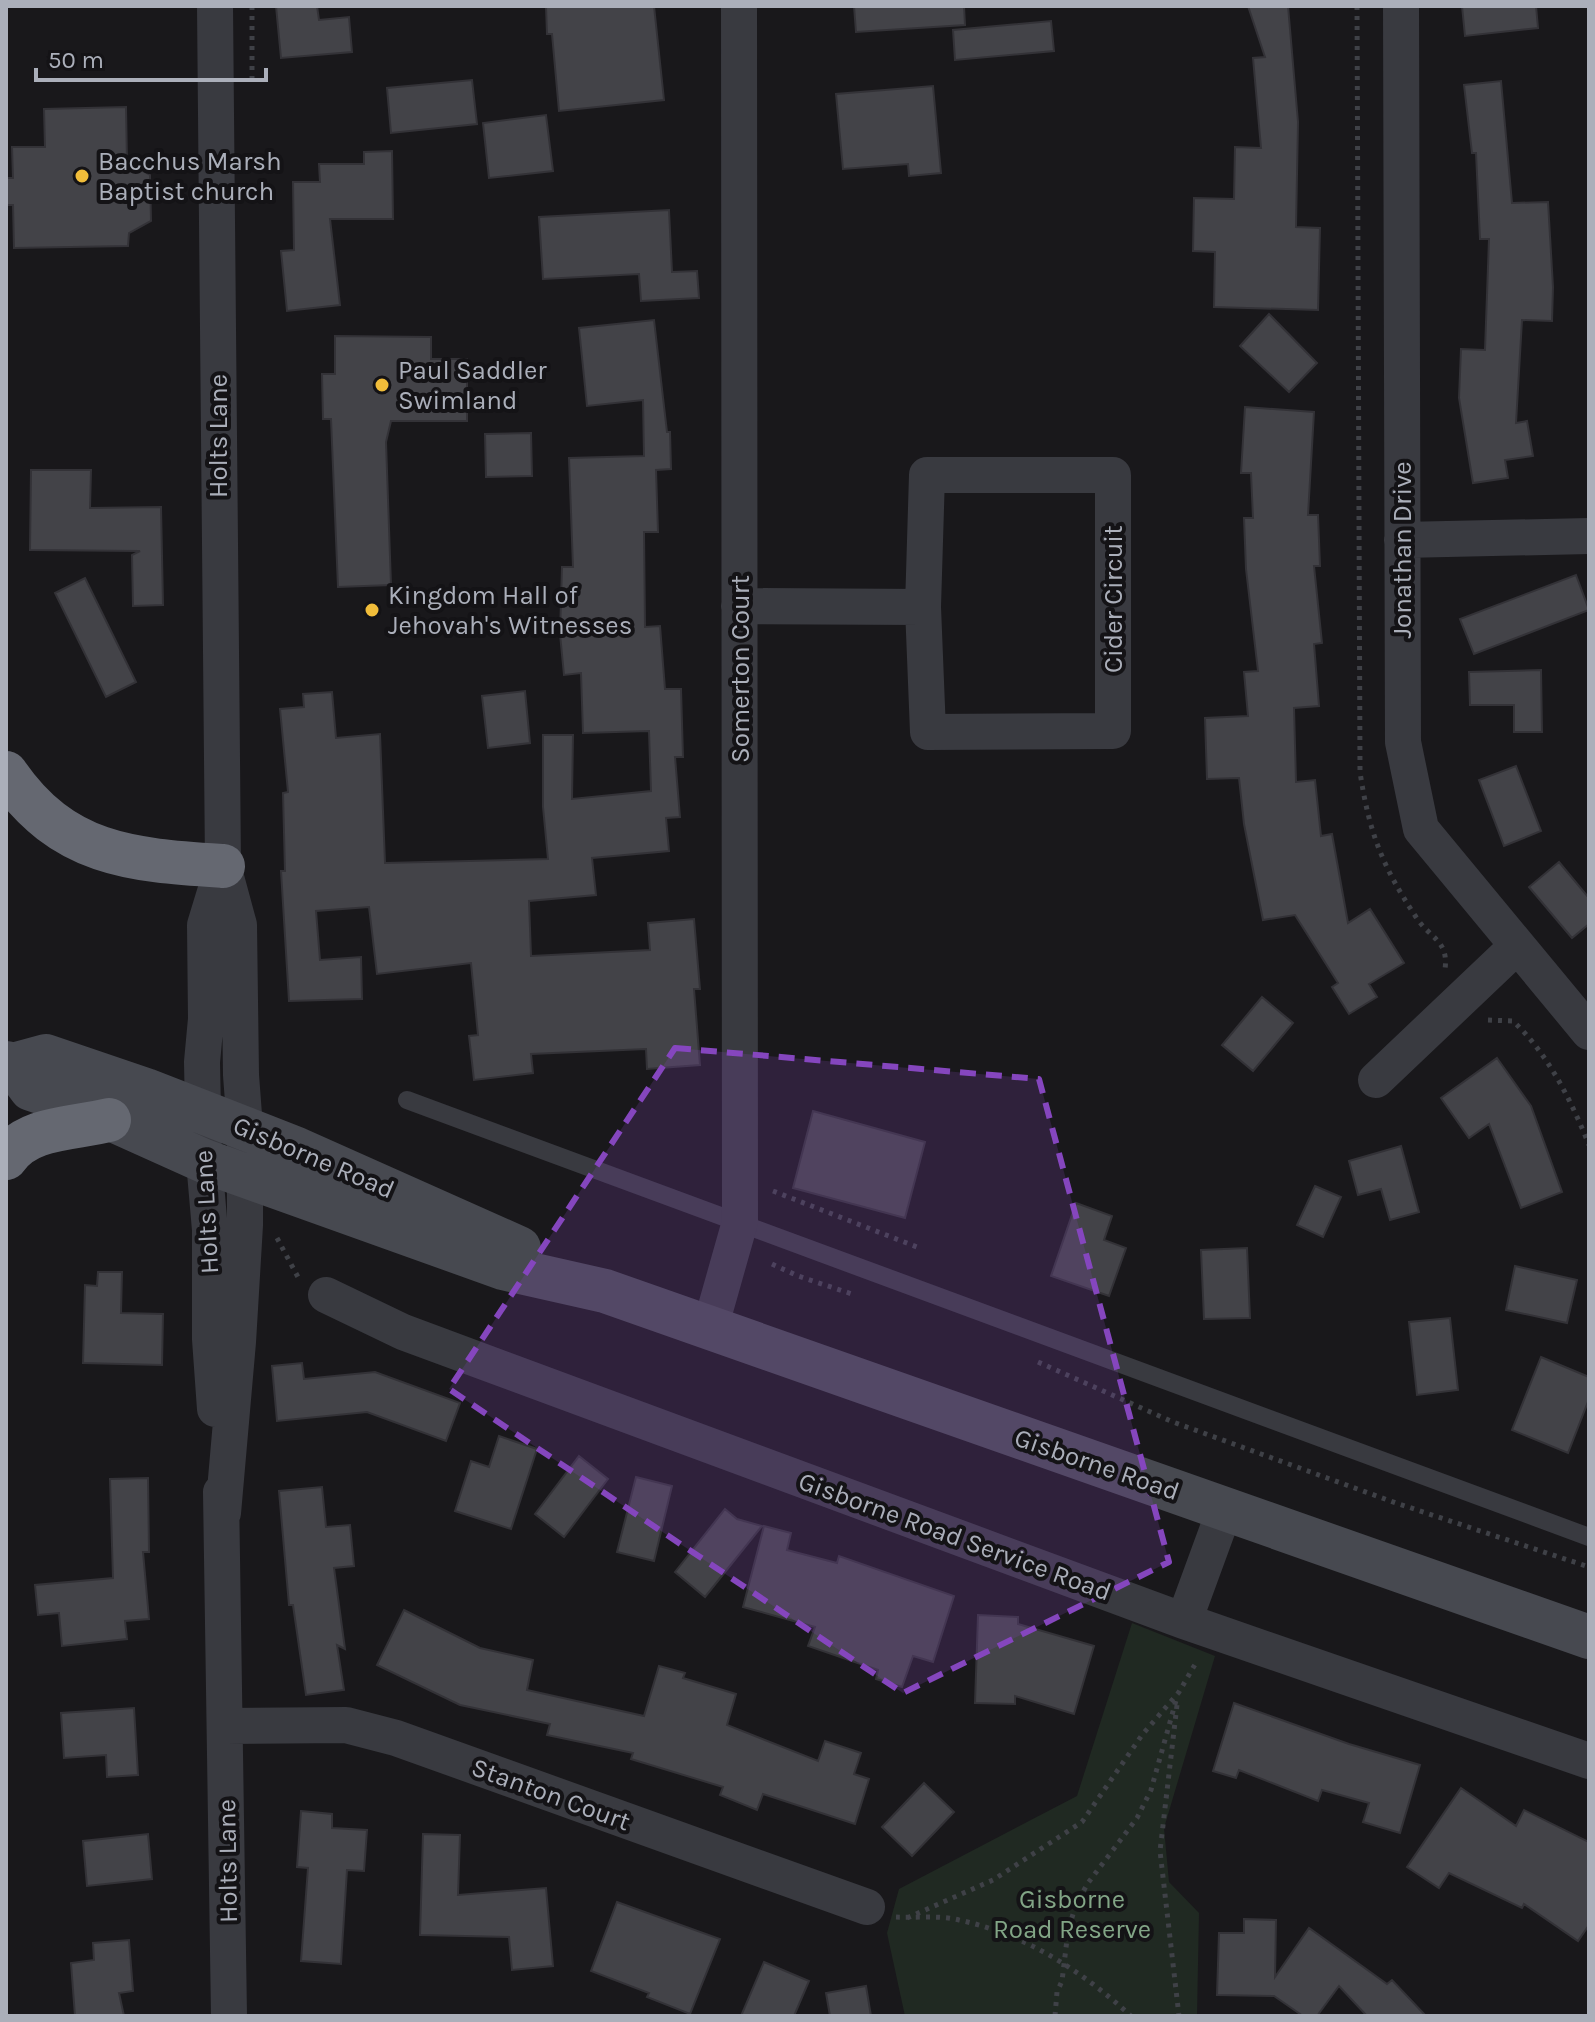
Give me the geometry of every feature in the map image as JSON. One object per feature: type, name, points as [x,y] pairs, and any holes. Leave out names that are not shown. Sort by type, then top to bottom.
[{"type":"highway","points":[[6,773],[18,790],[51,821],[85,843],[117,855],[149,861],[223,866]]},
{"type":"highway","points":[[6,1158],[12,1149],[33,1136],[109,1120]]},
{"type":"main road","name":"Gisborne Road","points":[[605,1291],[511,1243],[202,1111],[46,1056],[9,1064],[31,1089],[84,1107],[244,1176],[503,1268],[605,1291],[1225,1509],[1588,1632]]},
{"type":"street","name":"Holts Lane","points":[[215,6],[223,866],[239,925],[241,1075],[245,1128],[245,1225],[223,1513]]},
{"type":"street","name":"Somerton Court","points":[[710,1328],[738,1234],[739,6]]},
{"type":"street","name":"Jonathan Drive","points":[[1401,6],[1403,742],[1421,829],[1589,1032]]},
{"type":"street","name":"Cider Circuit","points":[[927,475],[1113,475],[1113,731],[928,732],[923,607],[927,475]]},
{"type":"street","points":[[1402,540],[1589,536]]},
{"type":"street","points":[[739,606],[923,607]]},
{"type":"street","name":"Holts Lane","points":[[223,866],[205,925],[206,1019],[202,1111],[210,1230],[210,1339],[223,1513],[229,2016]]},
{"type":"street","points":[[1376,1080],[1517,946]]},
{"type":"street","name":"Gisborne Road Service Road","points":[[326,1295],[403,1332],[1184,1621],[1589,1761]]},
{"type":"street","points":[[1184,1621],[1225,1509]]},
{"type":"street","name":"Stanton Court","points":[[226,1726],[346,1725],[396,1738],[867,1907]]},
{"type":"lane","points":[[407,1100],[738,1234],[1589,1537]]},
{"type":"path","points":[[773,1176],[773,1191],[917,1247]]},
{"type":"path","points":[[273,1230],[301,1283],[326,1295]]},
{"type":"path","points":[[738,1234],[798,1276],[854,1294]]},
{"type":"path","points":[[1035,1361],[1173,1422],[1396,1503],[1589,1567]]},
{"type":"path","points":[[907,1918],[993,1880],[1082,1822],[1142,1735],[1179,1692]]},
{"type":"path","points":[[1055,2016],[1057,1992],[1062,1981],[1076,1904],[1137,1818],[1151,1790],[1179,1692]]},
{"type":"path","points":[[1179,1692],[1160,1851],[1179,2016]]},
{"type":"path","points":[[867,1907],[888,1917],[956,1919],[1041,1949],[1095,1985],[1131,2016]]},
{"type":"highlighted area","points":[[675,1048],[1039,1079],[1169,1562],[903,1693],[449,1389]]},
{"type":"green space","name":"Gisborne Road Reserve","points":[[1132,1623],[1215,1656],[1164,1828],[1169,1882],[1199,1913],[1197,2016],[905,2016],[887,1933],[899,1889],[1077,1796]]},
{"type":"building","points":[[276,6],[317,6],[319,20],[349,17],[352,52],[281,58]]},
{"type":"building","points":[[546,6],[654,6],[664,100],[559,111],[552,34],[547,34]]},
{"type":"building","points":[[854,6],[964,6],[965,25],[856,32]]},
{"type":"building","points":[[1248,6],[1288,6],[1298,122],[1296,227],[1320,228],[1318,310],[1214,307],[1215,252],[1193,251],[1194,198],[1234,199],[1235,147],[1261,148],[1253,58],[1265,57]]},
{"type":"building","points":[[1462,6],[1536,6],[1538,28],[1465,36]]},
{"type":"building","points":[[1051,21],[1054,51],[955,60],[953,30]]},
{"type":"building","points":[[472,80],[477,124],[391,133],[387,88]]},
{"type":"building","points":[[1501,81],[1512,203],[1548,202],[1552,321],[1522,320],[1516,423],[1527,421],[1533,456],[1505,460],[1508,478],[1473,483],[1459,398],[1461,349],[1485,350],[1489,239],[1480,239],[1476,153],[1472,153],[1464,85]]},
{"type":"building","points":[[933,86],[941,173],[909,176],[908,164],[843,169],[836,94]]},
{"type":"building","name":"Bacchus Marsh Baptist church","points":[[126,107],[127,162],[150,175],[151,221],[129,233],[128,246],[14,248],[13,205],[6,205],[6,178],[13,178],[12,147],[45,147],[44,109]]},
{"type":"building","points":[[546,115],[553,171],[489,178],[483,123]]},
{"type":"building","points":[[392,151],[393,219],[330,219],[340,305],[287,311],[281,251],[294,250],[293,182],[320,182],[319,164],[364,164],[364,152]]},
{"type":"building","points":[[669,210],[672,272],[697,271],[699,298],[641,301],[639,274],[543,279],[539,217]]},
{"type":"building","points":[[1269,314],[1317,363],[1289,392],[1240,346]]},
{"type":"building","points":[[654,320],[667,432],[670,432],[671,469],[656,470],[658,532],[644,532],[645,627],[660,626],[665,689],[681,689],[683,757],[675,757],[680,817],[666,818],[669,851],[592,858],[596,895],[529,901],[531,956],[650,950],[648,923],[694,919],[700,989],[694,989],[700,1065],[647,1069],[646,1049],[531,1054],[533,1073],[474,1080],[469,1036],[478,1035],[471,963],[377,974],[369,907],[316,911],[320,960],[361,957],[362,999],[289,1001],[281,871],[285,871],[283,793],[288,792],[280,709],[304,707],[303,694],[332,692],[336,738],[380,734],[385,863],[548,859],[543,807],[543,735],[573,735],[572,799],[651,791],[649,731],[583,733],[581,673],[564,675],[560,634],[562,567],[573,567],[569,458],[644,456],[643,400],[587,406],[579,328]]},
{"type":"building","points":[[335,336],[431,337],[431,359],[467,359],[467,421],[391,421],[386,442],[391,585],[338,587],[331,419],[323,419],[322,374],[335,374]]},
{"type":"building","points":[[1245,407],[1314,412],[1308,515],[1318,515],[1320,566],[1314,566],[1322,643],[1314,644],[1319,706],[1294,708],[1296,782],[1315,780],[1321,836],[1332,834],[1348,923],[1370,909],[1404,963],[1369,984],[1377,997],[1349,1014],[1332,987],[1338,983],[1295,915],[1263,920],[1244,824],[1239,778],[1207,779],[1205,718],[1248,716],[1244,672],[1258,671],[1246,569],[1244,518],[1253,518],[1251,473],[1241,473]]},
{"type":"building","points":[[531,433],[532,476],[486,477],[485,434]]},
{"type":"building","points":[[31,470],[91,470],[90,508],[161,507],[163,605],[133,606],[132,555],[140,551],[30,550]]},
{"type":"building","points":[[1576,575],[1589,610],[1474,654],[1460,619]]},
{"type":"building","points":[[85,578],[136,682],[106,697],[55,593]]},
{"type":"building","points":[[1541,670],[1542,732],[1514,732],[1514,705],[1470,705],[1469,672]]},
{"type":"building","points":[[525,691],[530,743],[488,748],[482,696]]},
{"type":"building","points":[[1516,766],[1541,831],[1504,846],[1479,780]]},
{"type":"building","points":[[1559,862],[1589,898],[1589,924],[1572,938],[1529,887]]},
{"type":"building","points":[[1262,997],[1293,1023],[1253,1071],[1222,1045]]},
{"type":"building","points":[[1497,1058],[1531,1106],[1562,1192],[1521,1208],[1489,1124],[1469,1138],[1441,1098]]},
{"type":"building","points":[[813,1111],[925,1142],[905,1218],[793,1188]]},
{"type":"building","points":[[1401,1146],[1419,1212],[1390,1220],[1381,1189],[1358,1195],[1349,1161]]},
{"type":"building","points":[[1315,1186],[1341,1197],[1323,1237],[1297,1225]]},
{"type":"building","points":[[1076,1203],[1112,1216],[1104,1240],[1126,1248],[1109,1296],[1051,1276]]},
{"type":"building","points":[[1247,1248],[1250,1318],[1204,1319],[1201,1250]]},
{"type":"building","points":[[1515,1266],[1577,1280],[1567,1323],[1506,1310]]},
{"type":"building","points":[[98,1272],[122,1272],[121,1313],[163,1314],[162,1365],[83,1363],[85,1285],[97,1286]]},
{"type":"building","points":[[1450,1318],[1458,1390],[1417,1395],[1409,1322]]},
{"type":"building","points":[[1541,1357],[1589,1377],[1589,1399],[1568,1453],[1512,1430]]},
{"type":"building","points":[[302,1363],[304,1379],[375,1372],[460,1403],[446,1441],[367,1412],[277,1421],[272,1366]]},
{"type":"building","points":[[499,1436],[537,1449],[511,1529],[455,1511],[471,1461],[489,1467]]},
{"type":"building","points":[[579,1456],[608,1479],[564,1537],[535,1514]]},
{"type":"building","points":[[636,1477],[672,1486],[654,1561],[617,1552]]},
{"type":"building","points":[[148,1478],[149,1552],[143,1552],[149,1619],[125,1621],[127,1639],[62,1646],[59,1613],[38,1615],[35,1585],[113,1578],[110,1479]]},
{"type":"building","points":[[322,1487],[326,1527],[350,1525],[354,1566],[334,1568],[345,1649],[337,1645],[344,1690],[306,1695],[293,1605],[289,1605],[279,1491]]},
{"type":"building","points":[[725,1509],[737,1519],[762,1526],[705,1597],[675,1572]]},
{"type":"building","points":[[764,1526],[791,1533],[787,1550],[837,1563],[839,1556],[954,1596],[933,1662],[913,1656],[902,1687],[876,1679],[878,1670],[808,1646],[815,1627],[743,1607]]},
{"type":"building","points":[[404,1610],[480,1648],[533,1660],[527,1690],[644,1716],[659,1666],[685,1673],[683,1678],[736,1694],[727,1725],[818,1761],[825,1741],[861,1753],[854,1774],[869,1779],[855,1824],[763,1794],[757,1810],[720,1795],[723,1787],[631,1759],[633,1753],[547,1735],[550,1724],[460,1705],[377,1665]]},
{"type":"building","points":[[978,1615],[1018,1617],[1018,1624],[1094,1646],[1074,1714],[1015,1696],[1015,1704],[975,1703]]},
{"type":"building","points":[[1234,1703],[1349,1744],[1420,1765],[1400,1833],[1363,1822],[1369,1803],[1322,1790],[1318,1801],[1239,1770],[1236,1778],[1213,1771]]},
{"type":"building","points":[[134,1708],[138,1775],[107,1777],[106,1755],[64,1758],[61,1713]]},
{"type":"building","points":[[924,1783],[954,1812],[912,1856],[882,1827]]},
{"type":"building","points":[[1461,1788],[1516,1826],[1524,1810],[1589,1842],[1589,1925],[1578,1941],[1524,1904],[1522,1908],[1449,1873],[1439,1888],[1407,1867]]},
{"type":"building","points":[[301,1811],[332,1814],[332,1828],[367,1830],[364,1871],[347,1870],[341,1964],[301,1961],[308,1868],[297,1867]]},
{"type":"building","points":[[148,1834],[152,1879],[87,1886],[83,1841]]},
{"type":"building","points":[[423,1834],[460,1835],[458,1895],[546,1888],[553,1966],[512,1970],[509,1937],[420,1935]]},
{"type":"building","points":[[617,1902],[720,1939],[690,2014],[647,1997],[649,1993],[591,1971]]},
{"type":"building","points":[[1244,1919],[1276,1920],[1275,1977],[1309,1928],[1387,1984],[1392,1980],[1426,2016],[1367,2016],[1339,1986],[1317,2016],[1303,2016],[1274,1996],[1217,1995],[1219,1933],[1244,1933]]},
{"type":"building","points":[[129,1940],[133,1991],[119,1993],[124,2016],[75,2016],[71,1963],[94,1960],[93,1943]]},
{"type":"building","points":[[764,1962],[809,1981],[794,2016],[741,2016]]},
{"type":"building","points":[[866,1986],[871,2016],[830,2016],[826,1993]]},
{"type":"place","name":"Bacchus Marsh Baptist church","points":[[82,176]]},
{"type":"place","name":"Paul Saddler Swimland","points":[[382,385]]},
{"type":"place","name":"Kingdom Hall of Jehovah's Witnesses","points":[[372,610]]}]
